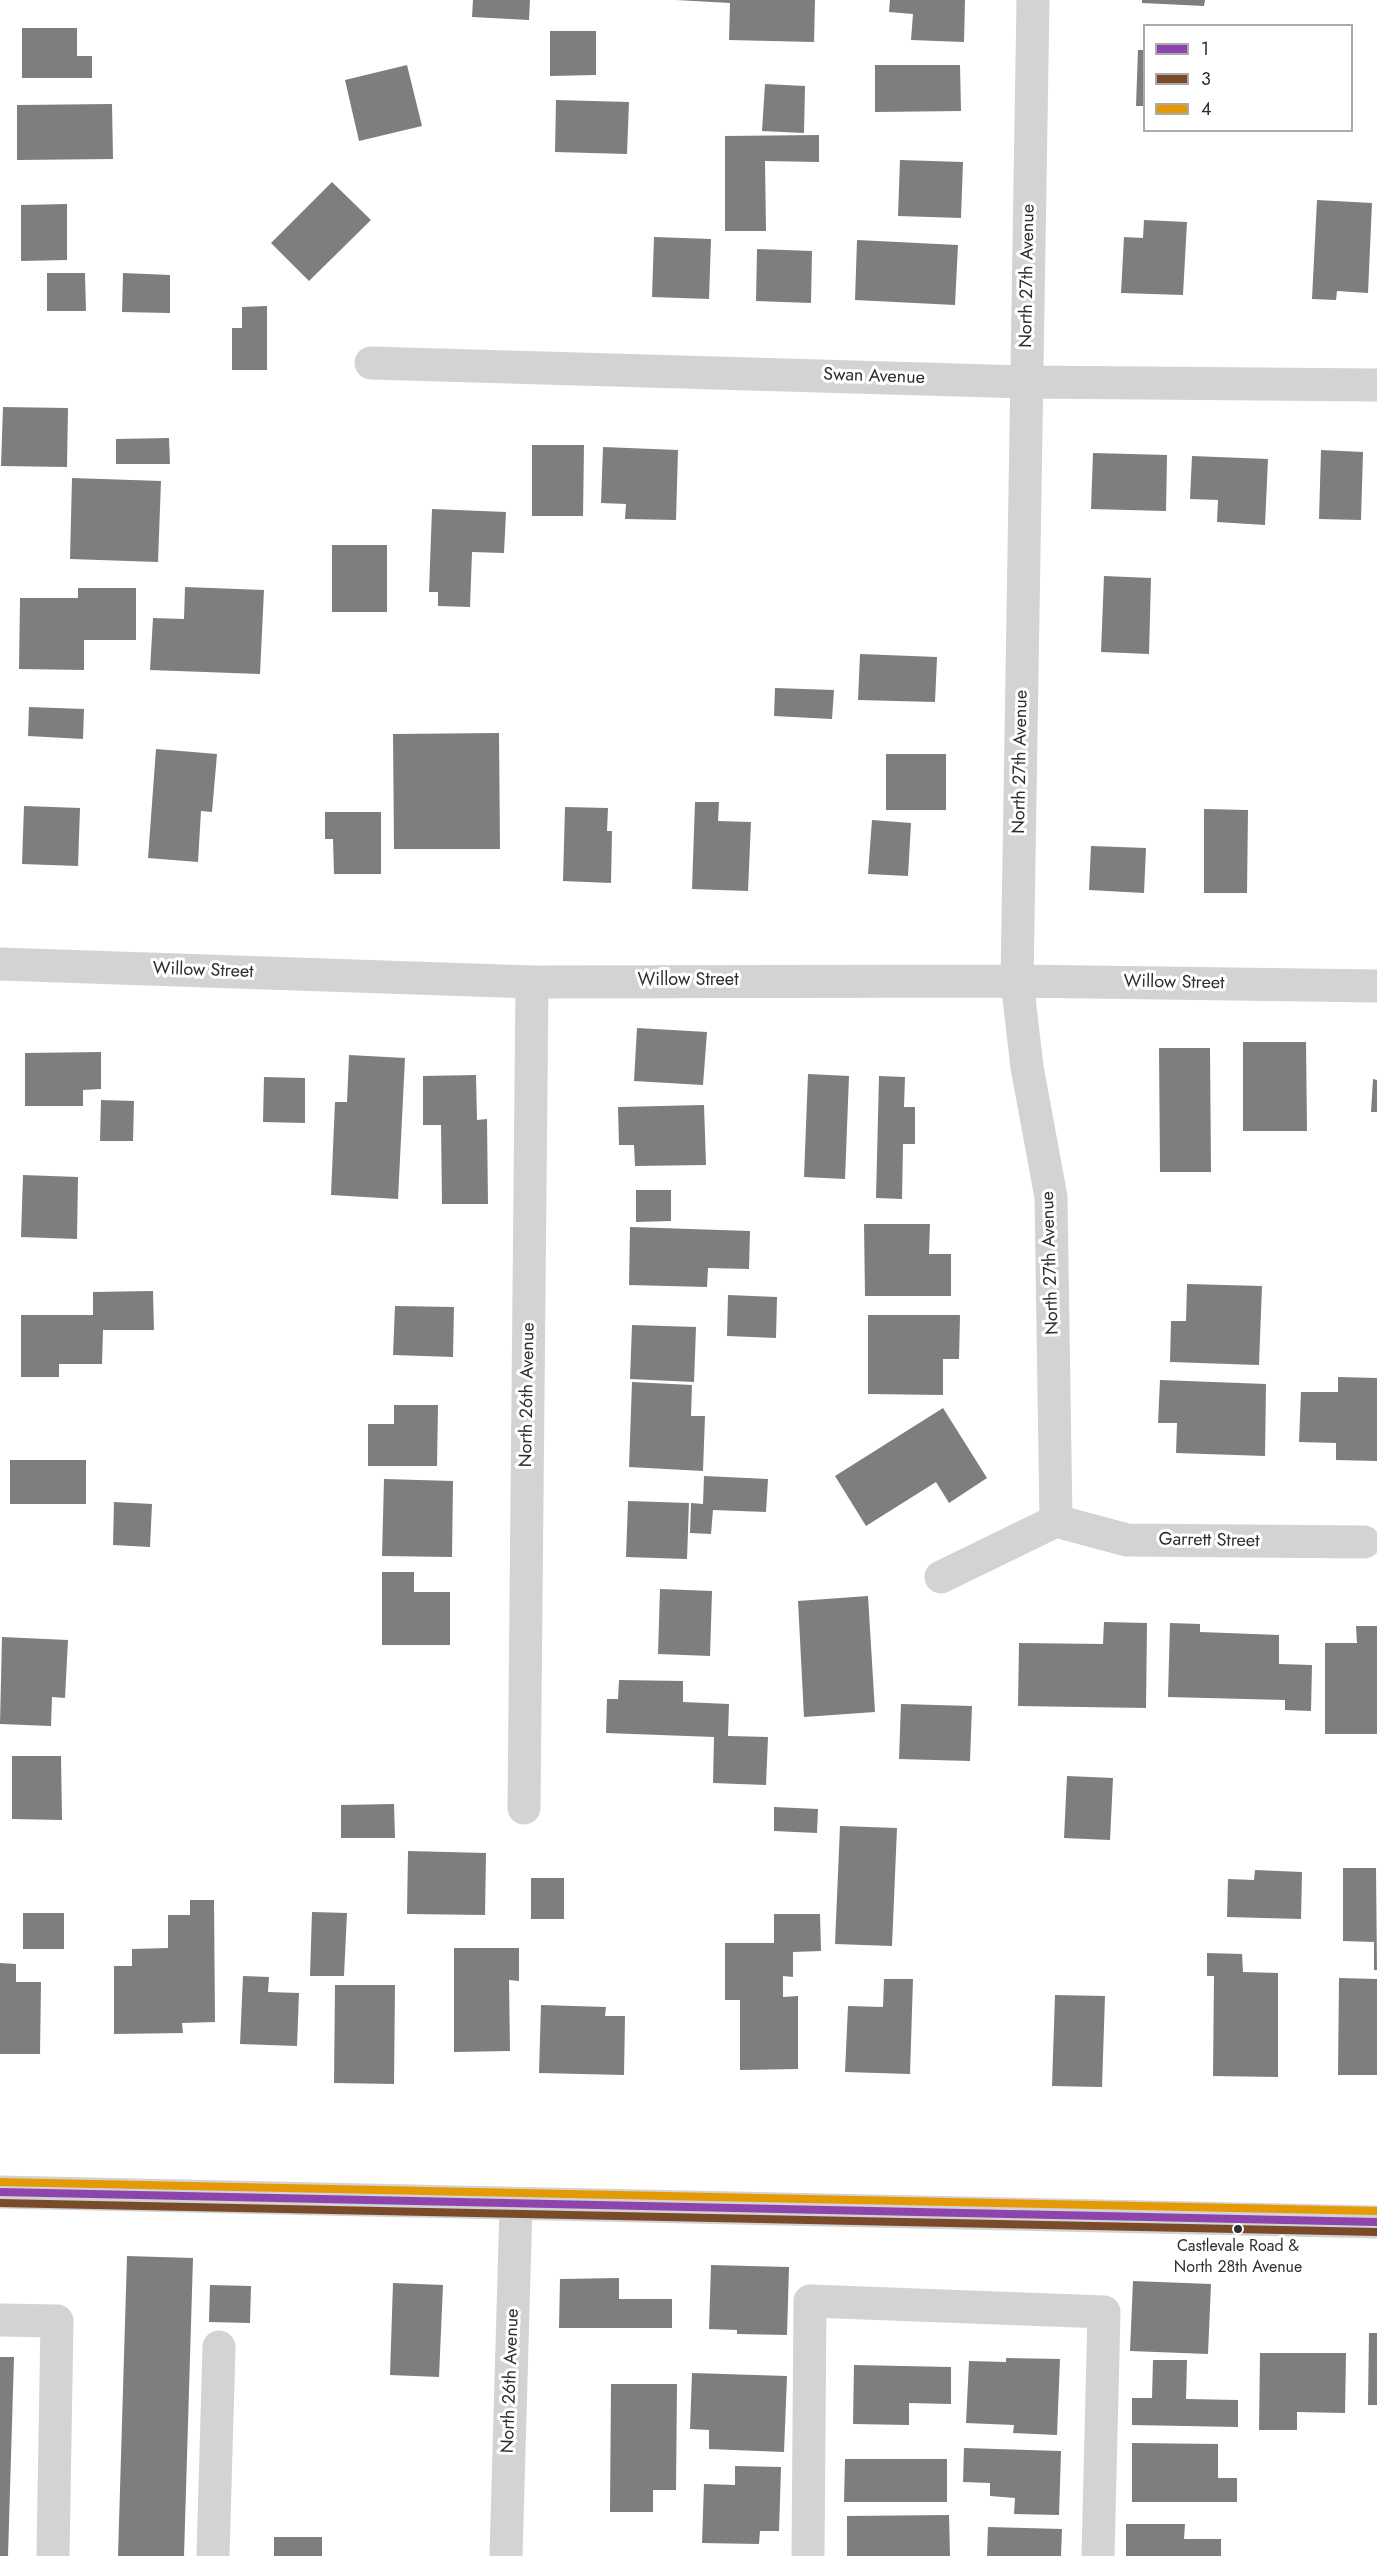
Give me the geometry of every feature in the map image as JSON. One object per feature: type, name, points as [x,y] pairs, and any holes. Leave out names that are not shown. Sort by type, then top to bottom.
[{"type":"street","name":"North 27th Avenue","points":[[1033,0],[1017,981],[1027,1066],[1051,1197],[1056,1521]]},
{"type":"street","name":"Swan Avenue","points":[[371,363],[1026,382],[1377,385]]},
{"type":"street","name":"Willow Street","points":[[0,964],[532,982],[1017,981],[1377,986]]},
{"type":"street","name":"North 26th Avenue","points":[[524,1808],[532,982]]},
{"type":"street","name":"Garrett Street","points":[[1056,1521],[1127,1540],[1364,1542]]},
{"type":"street","points":[[940,1577],[1056,1521]]},
{"type":"street","points":[[0,2192],[1377,2222]]},
{"type":"street","name":"North 26th Avenue","points":[[506,2556],[516,2205]]},
{"type":"street","points":[[808,2556],[810,2301],[1104,2312],[1098,2556]]},
{"type":"street","points":[[0,2320],[57,2321],[53,2556]]},
{"type":"street","points":[[213,2556],[219,2348]]},
{"type":"building","points":[[473,0],[530,0],[529,20],[472,17]]},
{"type":"building","points":[[676,0],[815,0],[814,42],[729,40],[730,3]]},
{"type":"building","points":[[890,0],[965,0],[964,42],[911,40],[913,14],[889,12]]},
{"type":"building","points":[[1142,0],[1205,0],[1204,6],[1142,3]]},
{"type":"building","points":[[22,28],[77,28],[77,56],[92,56],[92,78],[22,78]]},
{"type":"building","points":[[550,31],[596,31],[596,75],[550,76]]},
{"type":"building","points":[[1138,50],[1143,50],[1143,106],[1136,106]]},
{"type":"building","points":[[407,65],[422,126],[359,141],[345,80]]},
{"type":"building","points":[[875,65],[960,65],[961,111],[875,112]]},
{"type":"building","points":[[765,84],[805,86],[804,133],[762,131]]},
{"type":"building","points":[[556,100],[629,102],[627,154],[555,152]]},
{"type":"building","points":[[112,104],[113,159],[17,160],[17,105]]},
{"type":"building","points":[[819,135],[819,162],[765,161],[766,231],[725,231],[725,136]]},
{"type":"building","points":[[900,160],[963,162],[961,218],[898,216]]},
{"type":"building","points":[[332,182],[371,220],[309,281],[271,243]]},
{"type":"building","points":[[1317,200],[1372,203],[1368,293],[1337,291],[1336,300],[1312,299]]},
{"type":"building","points":[[67,204],[67,260],[21,261],[21,205]]},
{"type":"building","points":[[1144,220],[1187,222],[1183,295],[1121,293],[1124,237],[1143,238]]},
{"type":"building","points":[[654,237],[711,239],[709,299],[652,297]]},
{"type":"building","points":[[857,240],[958,245],[955,305],[855,300]]},
{"type":"building","points":[[757,249],[812,251],[811,303],[756,301]]},
{"type":"building","points":[[47,273],[85,273],[86,311],[47,311]]},
{"type":"building","points":[[123,273],[170,275],[170,313],[122,312]]},
{"type":"building","points":[[267,306],[267,370],[232,370],[232,328],[242,328],[242,307]]},
{"type":"building","points":[[3,407],[68,408],[67,467],[1,466]]},
{"type":"building","points":[[169,438],[170,464],[116,464],[116,439]]},
{"type":"building","points":[[532,445],[584,445],[583,516],[532,516]]},
{"type":"building","points":[[603,447],[678,450],[676,520],[625,519],[626,504],[601,503]]},
{"type":"building","points":[[1321,450],[1363,452],[1361,520],[1319,519]]},
{"type":"building","points":[[1093,453],[1167,455],[1166,511],[1091,509]]},
{"type":"building","points":[[1192,456],[1268,459],[1265,525],[1217,522],[1218,500],[1190,499]]},
{"type":"building","points":[[72,478],[161,481],[158,562],[70,559]]},
{"type":"building","points":[[432,509],[506,512],[504,553],[472,552],[470,607],[438,606],[438,592],[429,592]]},
{"type":"building","points":[[332,545],[387,545],[387,612],[332,612]]},
{"type":"building","points":[[1104,576],[1151,578],[1149,654],[1101,652]]},
{"type":"building","points":[[185,587],[264,590],[260,674],[150,670],[153,618],[184,619]]},
{"type":"building","points":[[78,588],[136,588],[136,640],[84,640],[84,670],[19,669],[20,598],[78,598]]},
{"type":"building","points":[[860,654],[937,657],[935,702],[858,700]]},
{"type":"building","points":[[775,688],[834,690],[832,719],[774,716]]},
{"type":"building","points":[[29,707],[84,709],[83,739],[28,736]]},
{"type":"building","points":[[499,733],[500,849],[394,849],[393,734]]},
{"type":"building","points":[[156,749],[217,754],[212,812],[201,811],[198,862],[148,858]]},
{"type":"building","points":[[886,754],[946,754],[946,810],[886,810]]},
{"type":"building","points":[[695,802],[719,802],[718,821],[751,822],[748,891],[692,889]]},
{"type":"building","points":[[24,806],[80,808],[78,866],[22,864]]},
{"type":"building","points":[[565,807],[608,808],[607,831],[612,831],[611,883],[563,881]]},
{"type":"building","points":[[1204,809],[1248,810],[1247,893],[1204,893]]},
{"type":"building","points":[[325,812],[381,812],[381,874],[334,874],[333,839],[325,839]]},
{"type":"building","points":[[872,820],[911,823],[908,876],[868,874]]},
{"type":"building","points":[[1091,846],[1146,848],[1144,893],[1089,890]]},
{"type":"building","points":[[637,1028],[707,1032],[703,1085],[634,1081]]},
{"type":"building","points":[[1243,1042],[1306,1042],[1307,1131],[1243,1131]]},
{"type":"building","points":[[1159,1048],[1210,1048],[1211,1172],[1160,1172]]},
{"type":"building","points":[[101,1052],[101,1089],[83,1090],[83,1106],[25,1106],[25,1053]]},
{"type":"building","points":[[349,1055],[405,1058],[398,1199],[331,1195],[335,1102],[347,1102]]},
{"type":"building","points":[[808,1074],[849,1076],[845,1179],[804,1177]]},
{"type":"building","points":[[476,1075],[477,1120],[487,1119],[488,1204],[442,1204],[441,1125],[423,1125],[423,1076]]},
{"type":"building","points":[[879,1076],[905,1077],[904,1107],[915,1107],[915,1144],[903,1144],[902,1199],[876,1198]]},
{"type":"building","points":[[264,1077],[305,1078],[305,1123],[263,1122]]},
{"type":"building","points":[[1373,1079],[1377,1080],[1377,1112],[1371,1112]]},
{"type":"building","points":[[101,1100],[134,1101],[133,1141],[100,1141]]},
{"type":"building","points":[[704,1105],[706,1165],[635,1166],[634,1145],[619,1145],[618,1107]]},
{"type":"building","points":[[23,1175],[78,1177],[77,1239],[21,1237]]},
{"type":"building","points":[[636,1190],[671,1190],[671,1221],[636,1222]]},
{"type":"building","points":[[864,1224],[930,1224],[929,1254],[951,1254],[951,1296],[865,1296]]},
{"type":"building","points":[[630,1227],[750,1231],[749,1269],[708,1268],[707,1287],[629,1285]]},
{"type":"building","points":[[1187,1284],[1262,1286],[1259,1365],[1170,1362],[1171,1321],[1186,1321]]},
{"type":"building","points":[[153,1291],[154,1330],[103,1330],[102,1364],[59,1364],[59,1377],[21,1377],[21,1315],[93,1315],[93,1292]]},
{"type":"building","points":[[728,1295],[777,1297],[776,1338],[727,1336]]},
{"type":"building","points":[[395,1306],[454,1307],[453,1357],[393,1355]]},
{"type":"building","points":[[868,1315],[960,1315],[959,1359],[943,1359],[943,1395],[868,1394]]},
{"type":"building","points":[[632,1325],[696,1327],[694,1382],[630,1379]]},
{"type":"building","points":[[1338,1377],[1377,1378],[1377,1461],[1336,1460],[1336,1443],[1299,1442],[1301,1392],[1338,1392]]},
{"type":"building","points":[[1160,1380],[1266,1384],[1265,1456],[1176,1453],[1177,1423],[1158,1423]]},
{"type":"building","points":[[632,1382],[692,1385],[691,1416],[705,1416],[703,1471],[629,1467]]},
{"type":"building","points":[[394,1405],[438,1405],[437,1466],[368,1466],[368,1424],[394,1424]]},
{"type":"building","points":[[943,1408],[987,1478],[949,1503],[936,1482],[866,1526],[835,1476]]},
{"type":"building","points":[[10,1460],[86,1460],[86,1504],[10,1504]]},
{"type":"building","points":[[704,1476],[768,1479],[766,1512],[713,1510],[711,1534],[690,1533],[691,1503],[703,1504]]},
{"type":"building","points":[[384,1479],[453,1481],[452,1557],[382,1556]]},
{"type":"building","points":[[628,1501],[689,1503],[687,1559],[626,1557]]},
{"type":"building","points":[[114,1502],[152,1504],[150,1547],[113,1545]]},
{"type":"building","points":[[382,1572],[414,1572],[414,1592],[450,1592],[450,1645],[382,1645]]},
{"type":"building","points":[[660,1589],[712,1591],[710,1656],[658,1654]]},
{"type":"building","points":[[868,1596],[875,1712],[804,1717],[798,1601]]},
{"type":"building","points":[[1104,1622],[1147,1623],[1146,1708],[1018,1706],[1019,1643],[1103,1644]]},
{"type":"building","points":[[1170,1623],[1200,1624],[1200,1632],[1279,1635],[1279,1664],[1312,1665],[1311,1711],[1285,1710],[1285,1700],[1168,1697]]},
{"type":"building","points":[[1356,1626],[1377,1626],[1377,1734],[1325,1734],[1325,1643],[1357,1643]]},
{"type":"building","points":[[2,1637],[68,1640],[65,1698],[52,1697],[51,1726],[0,1724]]},
{"type":"building","points":[[619,1680],[683,1681],[683,1702],[729,1704],[728,1736],[768,1737],[766,1785],[713,1783],[714,1737],[606,1733],[607,1699],[618,1699]]},
{"type":"building","points":[[901,1704],[972,1706],[970,1761],[899,1759]]},
{"type":"building","points":[[12,1756],[61,1756],[62,1820],[12,1819]]},
{"type":"building","points":[[1067,1776],[1113,1778],[1110,1840],[1064,1838]]},
{"type":"building","points":[[394,1804],[395,1838],[341,1838],[341,1805]]},
{"type":"building","points":[[774,1807],[818,1809],[817,1833],[774,1831]]},
{"type":"building","points":[[840,1826],[897,1828],[892,1946],[835,1944]]},
{"type":"building","points":[[408,1851],[486,1853],[485,1915],[407,1914]]},
{"type":"building","points":[[1343,1868],[1376,1868],[1377,1970],[1374,1970],[1374,1942],[1343,1941]]},
{"type":"building","points":[[1255,1870],[1302,1872],[1301,1919],[1227,1917],[1228,1879],[1254,1880]]},
{"type":"building","points":[[531,1878],[564,1878],[564,1919],[531,1919]]},
{"type":"building","points":[[190,1900],[214,1900],[215,2022],[182,2023],[183,2033],[114,2034],[114,1966],[132,1966],[132,1949],[168,1948],[168,1915],[190,1915]]},
{"type":"building","points":[[312,1912],[347,1913],[344,1976],[310,1976]]},
{"type":"building","points":[[23,1913],[64,1913],[64,1949],[23,1949]]},
{"type":"building","points":[[774,1914],[820,1914],[821,1951],[793,1952],[793,1977],[783,1976],[783,1997],[798,1996],[798,2069],[740,2070],[740,2000],[725,2000],[725,1943],[774,1943]]},
{"type":"building","points":[[454,1948],[519,1948],[519,1981],[509,1980],[510,2051],[454,2052]]},
{"type":"building","points":[[1207,1953],[1242,1954],[1243,1972],[1278,1973],[1278,2077],[1213,2076],[1214,1976],[1207,1976]]},
{"type":"building","points":[[0,1963],[16,1964],[16,1982],[41,1982],[40,2054],[0,2054]]},
{"type":"building","points":[[243,1976],[269,1977],[268,1992],[299,1993],[297,2046],[240,2044]]},
{"type":"building","points":[[1339,1978],[1377,1979],[1377,2075],[1338,2075]]},
{"type":"building","points":[[884,1979],[913,1979],[910,2074],[845,2072],[848,2006],[883,2007]]},
{"type":"building","points":[[335,1985],[395,1985],[394,2084],[334,2083]]},
{"type":"building","points":[[1055,1995],[1105,1996],[1102,2087],[1052,2086]]},
{"type":"building","points":[[541,2005],[606,2007],[605,2016],[625,2016],[624,2075],[539,2073]]},
{"type":"building","points":[[127,2256],[193,2258],[184,2556],[118,2556]]},
{"type":"building","points":[[711,2265],[789,2267],[787,2335],[737,2334],[737,2330],[709,2329]]},
{"type":"building","points":[[619,2278],[619,2299],[672,2299],[672,2328],[559,2328],[560,2279]]},
{"type":"building","points":[[1133,2281],[1211,2284],[1208,2354],[1130,2351]]},
{"type":"building","points":[[393,2283],[443,2285],[439,2377],[390,2375]]},
{"type":"building","points":[[210,2285],[251,2286],[250,2323],[209,2322]]},
{"type":"building","points":[[1369,2333],[1377,2333],[1377,2405],[1368,2405]]},
{"type":"building","points":[[1260,2353],[1346,2353],[1345,2413],[1297,2412],[1297,2430],[1259,2430]]},
{"type":"building","points":[[0,2357],[14,2357],[8,2556],[0,2556]]},
{"type":"building","points":[[1006,2358],[1060,2359],[1057,2435],[1013,2433],[1014,2425],[966,2423],[969,2361],[1006,2362]]},
{"type":"building","points":[[1153,2360],[1187,2360],[1186,2399],[1238,2400],[1238,2427],[1132,2425],[1132,2398],[1152,2398]]},
{"type":"building","points":[[854,2365],[951,2367],[951,2404],[909,2403],[909,2425],[853,2424]]},
{"type":"building","points":[[692,2373],[787,2376],[784,2452],[709,2449],[709,2430],[690,2429]]},
{"type":"building","points":[[611,2384],[677,2384],[676,2490],[653,2490],[653,2512],[610,2512]]},
{"type":"building","points":[[1132,2443],[1218,2444],[1218,2478],[1237,2478],[1237,2502],[1132,2502]]},
{"type":"building","points":[[964,2448],[1061,2451],[1059,2515],[1014,2514],[1015,2498],[990,2496],[990,2483],[963,2482]]},
{"type":"building","points":[[845,2459],[947,2459],[947,2502],[844,2502]]},
{"type":"building","points":[[735,2466],[781,2467],[779,2531],[760,2531],[759,2544],[702,2543],[704,2484],[735,2485]]},
{"type":"building","points":[[949,2515],[950,2556],[847,2556],[847,2516]]},
{"type":"building","points":[[1126,2524],[1185,2524],[1184,2539],[1221,2539],[1221,2556],[1126,2556]]},
{"type":"building","points":[[988,2527],[1062,2529],[1061,2556],[987,2556]]},
{"type":"building","points":[[274,2537],[322,2537],[322,2556],[274,2556]]},
{"type":"transit line","name":"4","points":[[0,2182],[1377,2211]]},
{"type":"transit line","name":"1","points":[[0,2192],[1377,2222]]},
{"type":"transit line","name":"3","points":[[0,2203],[1377,2232]]},
{"type":"place","name":"Castlevale Road & North 28th Avenue","points":[[1238,2229]]}]
